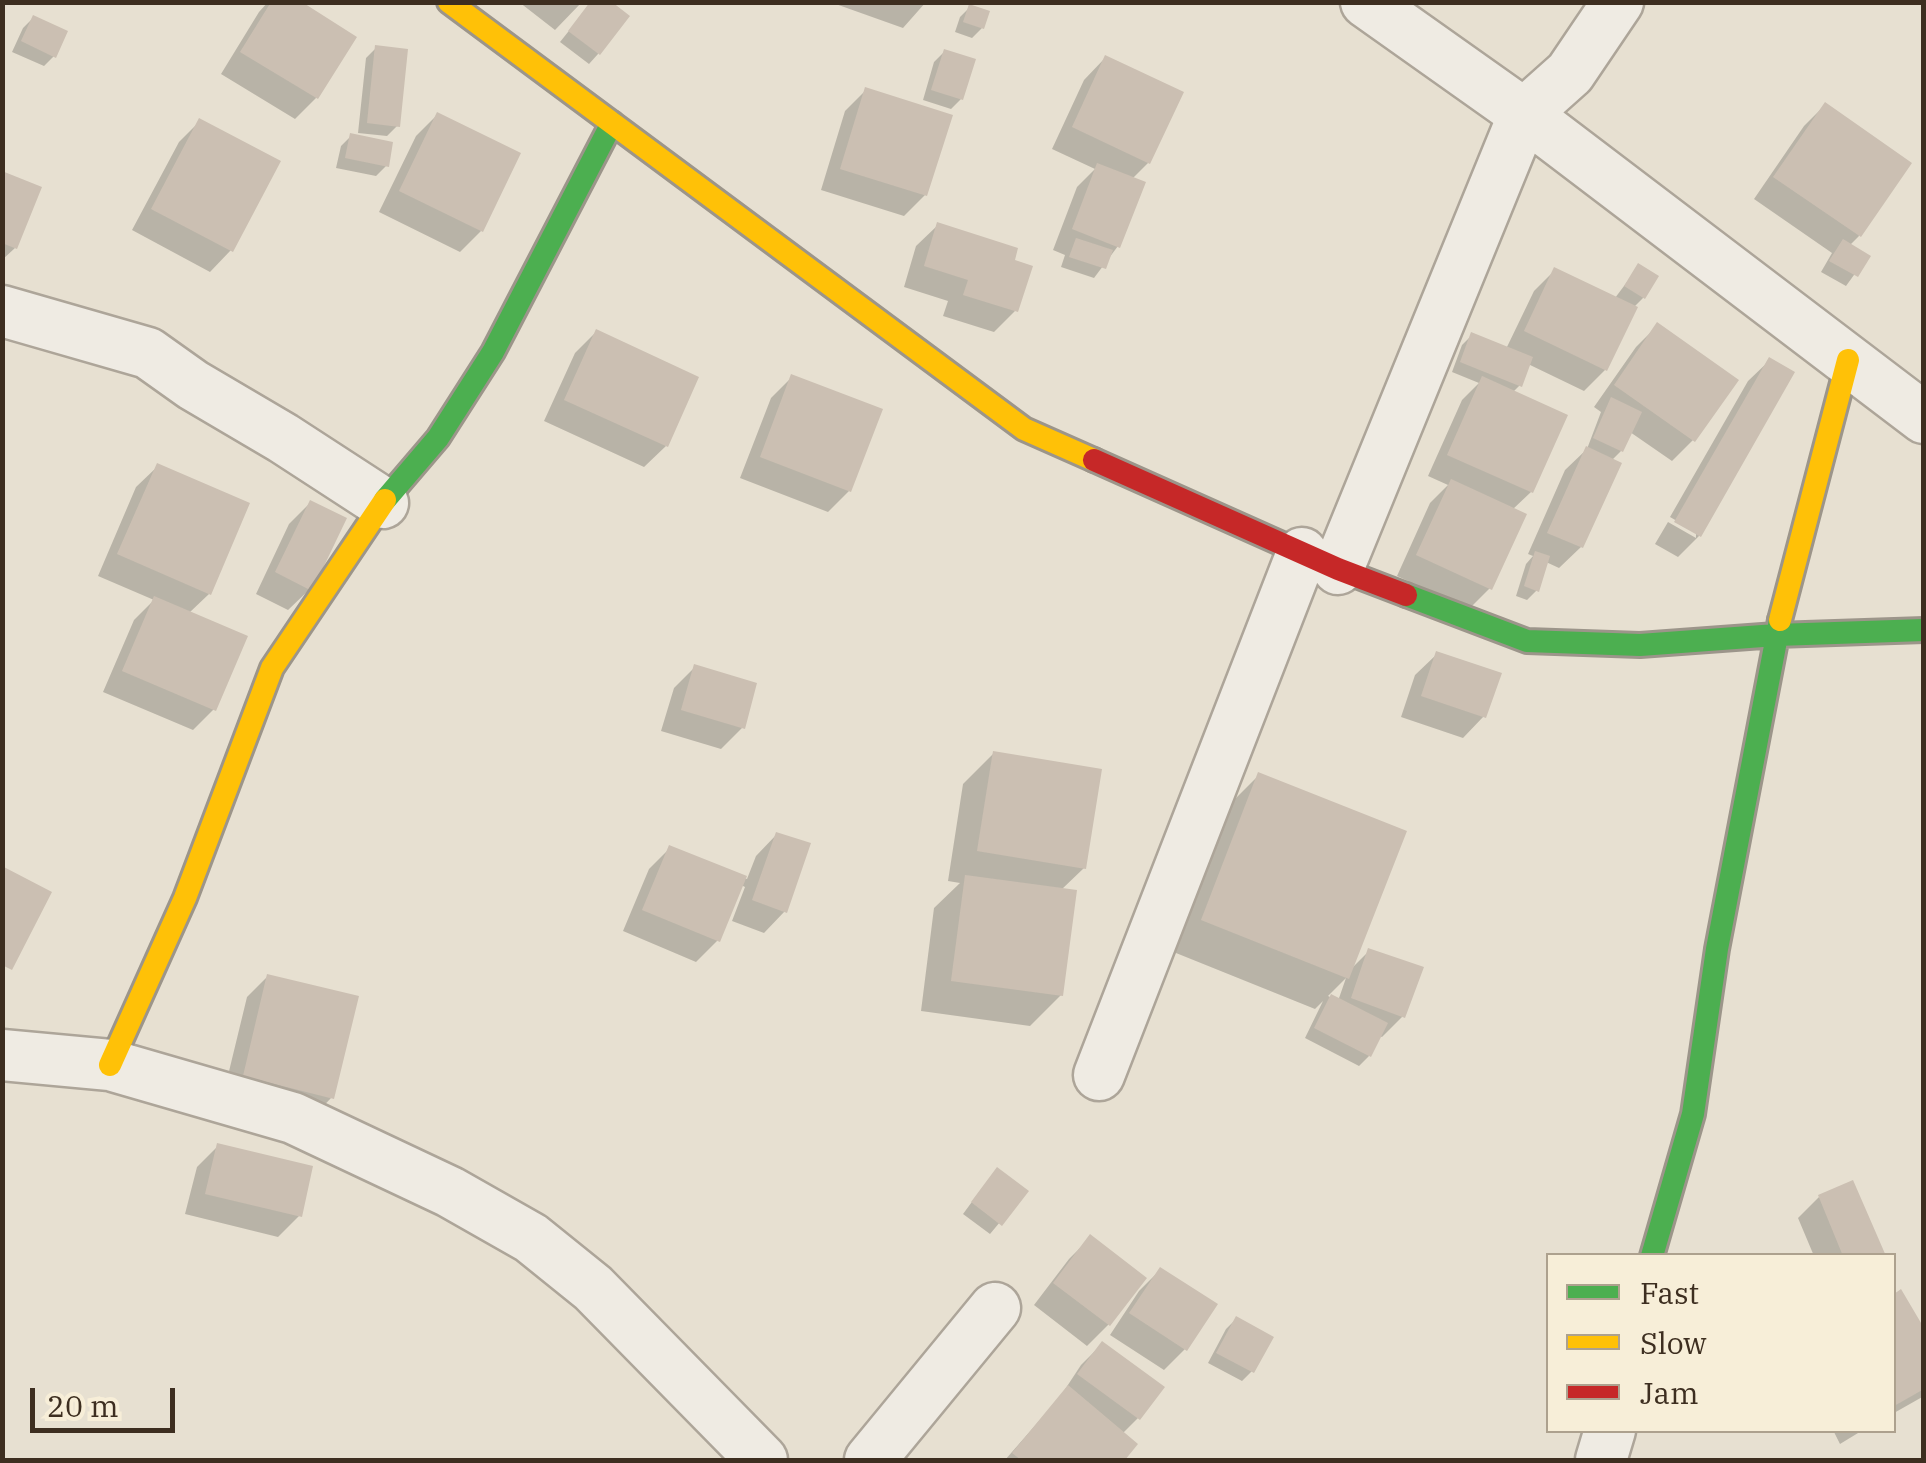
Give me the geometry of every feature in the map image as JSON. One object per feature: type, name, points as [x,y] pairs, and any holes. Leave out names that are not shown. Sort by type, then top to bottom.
[{"type":"street","points":[[449,2],[1024,430],[1320,561],[1527,641],[1640,645],[1924,630]]},
{"type":"street","points":[[1366,2],[1524,114],[1924,418]]},
{"type":"street","points":[[1098,1075],[1320,561],[1524,114],[1570,74],[1618,2]]},
{"type":"street","points":[[110,1065],[185,898],[272,668],[383,503],[438,438],[493,352],[612,124]]},
{"type":"street","points":[[2,311],[148,353],[383,503]]},
{"type":"street","points":[[1653,1253],[1693,1114],[1717,949],[1776,635],[1848,360]]},
{"type":"street","points":[[2,1055],[110,1065],[292,1118],[450,1192],[531,1238],[593,1288],[762,1460]]},
{"type":"street","points":[[870,1460],[995,1308]]},
{"type":"street","points":[[1602,1460],[1609,1433]]},
{"type":"building","points":[[271,2],[302,2],[357,37],[318,99],[240,52]]},
{"type":"building","points":[[590,2],[612,2],[630,16],[600,55],[568,31]]},
{"type":"building","points":[[969,4],[990,11],[984,29],[963,22]]},
{"type":"building","points":[[33,15],[68,31],[56,58],[21,41]]},
{"type":"building","points":[[375,45],[408,49],[400,127],[367,123]]},
{"type":"building","points":[[944,49],[976,59],[963,100],[931,90]]},
{"type":"building","points":[[1105,55],[1184,92],[1150,164],[1072,127]]},
{"type":"building","points":[[865,87],[953,115],[927,196],[840,169]]},
{"type":"building","points":[[1825,102],[1912,163],[1861,237],[1773,177]]},
{"type":"building","points":[[437,112],[521,153],[483,232],[399,191]]},
{"type":"building","points":[[199,118],[281,161],[233,252],[151,209]]},
{"type":"building","points":[[350,133],[393,142],[389,167],[345,158]]},
{"type":"building","points":[[1097,163],[1146,182],[1120,248],[1072,229]]},
{"type":"building","points":[[2,171],[42,187],[17,249],[2,243]]},
{"type":"building","points":[[937,222],[1018,248],[1015,260],[1033,266],[1018,312],[963,295],[968,280],[924,266]]},
{"type":"building","points":[[1076,238],[1113,250],[1106,269],[1069,257]]},
{"type":"building","points":[[1843,239],[1871,256],[1858,277],[1829,261]]},
{"type":"building","points":[[1638,263],[1659,276],[1645,299],[1624,286]]},
{"type":"building","points":[[1554,267],[1638,307],[1607,371],[1524,331]]},
{"type":"building","points":[[1657,322],[1739,380],[1695,442],[1614,385]]},
{"type":"building","points":[[596,329],[699,377],[668,447],[564,400]]},
{"type":"building","points":[[1471,332],[1533,357],[1522,387],[1460,362]]},
{"type":"building","points":[[1769,357],[1795,372],[1701,537],[1674,522]]},
{"type":"building","points":[[791,374],[883,409],[851,492],[760,457]]},
{"type":"building","points":[[1482,376],[1568,415],[1533,493],[1447,455]]},
{"type":"building","points":[[1611,397],[1642,412],[1623,452],[1593,438]]},
{"type":"building","points":[[1586,446],[1622,463],[1583,548],[1547,533]]},
{"type":"building","points":[[157,463],[250,503],[211,595],[117,554]]},
{"type":"building","points":[[1451,479],[1527,514],[1492,590],[1416,555]]},
{"type":"building","points":[[310,500],[347,518],[312,591],[275,572]]},
{"type":"building","points":[[1535,551],[1550,556],[1539,592],[1524,586]]},
{"type":"building","points":[[154,596],[248,636],[216,711],[122,671]]},
{"type":"building","points":[[1436,651],[1502,673],[1486,718],[1421,696]]},
{"type":"building","points":[[694,664],[757,683],[745,729],[681,710]]},
{"type":"building","points":[[993,751],[1102,769],[1086,869],[977,851]]},
{"type":"building","points":[[1258,772],[1407,831],[1349,979],[1201,920]]},
{"type":"building","points":[[776,832],[811,843],[787,913],[752,900]]},
{"type":"building","points":[[669,845],[747,876],[720,942],[642,910]]},
{"type":"building","points":[[2,866],[52,892],[12,970],[2,965]]},
{"type":"building","points":[[965,875],[1077,890],[1063,996],[951,981]]},
{"type":"building","points":[[1368,948],[1424,967],[1405,1018],[1351,998]]},
{"type":"building","points":[[267,974],[359,996],[334,1099],[243,1076]]},
{"type":"building","points":[[1331,994],[1388,1023],[1371,1057],[1314,1028]]},
{"type":"building","points":[[217,1143],[313,1166],[302,1217],[205,1194]]},
{"type":"building","points":[[997,1167],[1029,1191],[1002,1226],[971,1202]]},
{"type":"building","points":[[1853,1180],[1885,1253],[1842,1253],[1818,1195]]},
{"type":"building","points":[[1090,1234],[1147,1278],[1110,1326],[1053,1283]]},
{"type":"building","points":[[1160,1267],[1218,1304],[1187,1351],[1129,1313]]},
{"type":"building","points":[[1901,1289],[1924,1328],[1924,1389],[1896,1405],[1896,1293]]},
{"type":"building","points":[[1236,1316],[1274,1337],[1254,1373],[1216,1353]]},
{"type":"building","points":[[1102,1341],[1165,1387],[1140,1420],[1077,1374]]},
{"type":"building","points":[[1068,1385],[1138,1444],[1125,1460],[1021,1460],[1012,1453]]},
{"type":"traffic: fast","points":[[385,500],[438,438],[493,352],[612,123]]},
{"type":"traffic: fast","points":[[1406,595],[1527,641],[1640,645],[1924,630]]},
{"type":"traffic: fast","points":[[1653,1253],[1693,1114],[1717,949],[1780,620]]},
{"type":"traffic: slow","points":[[449,2],[1024,429],[1094,460]]},
{"type":"traffic: slow","points":[[1780,620],[1848,360]]},
{"type":"traffic: slow","points":[[110,1065],[185,898],[272,668],[385,500]]},
{"type":"traffic: jam","points":[[1094,460],[1338,569],[1406,595]]}]
